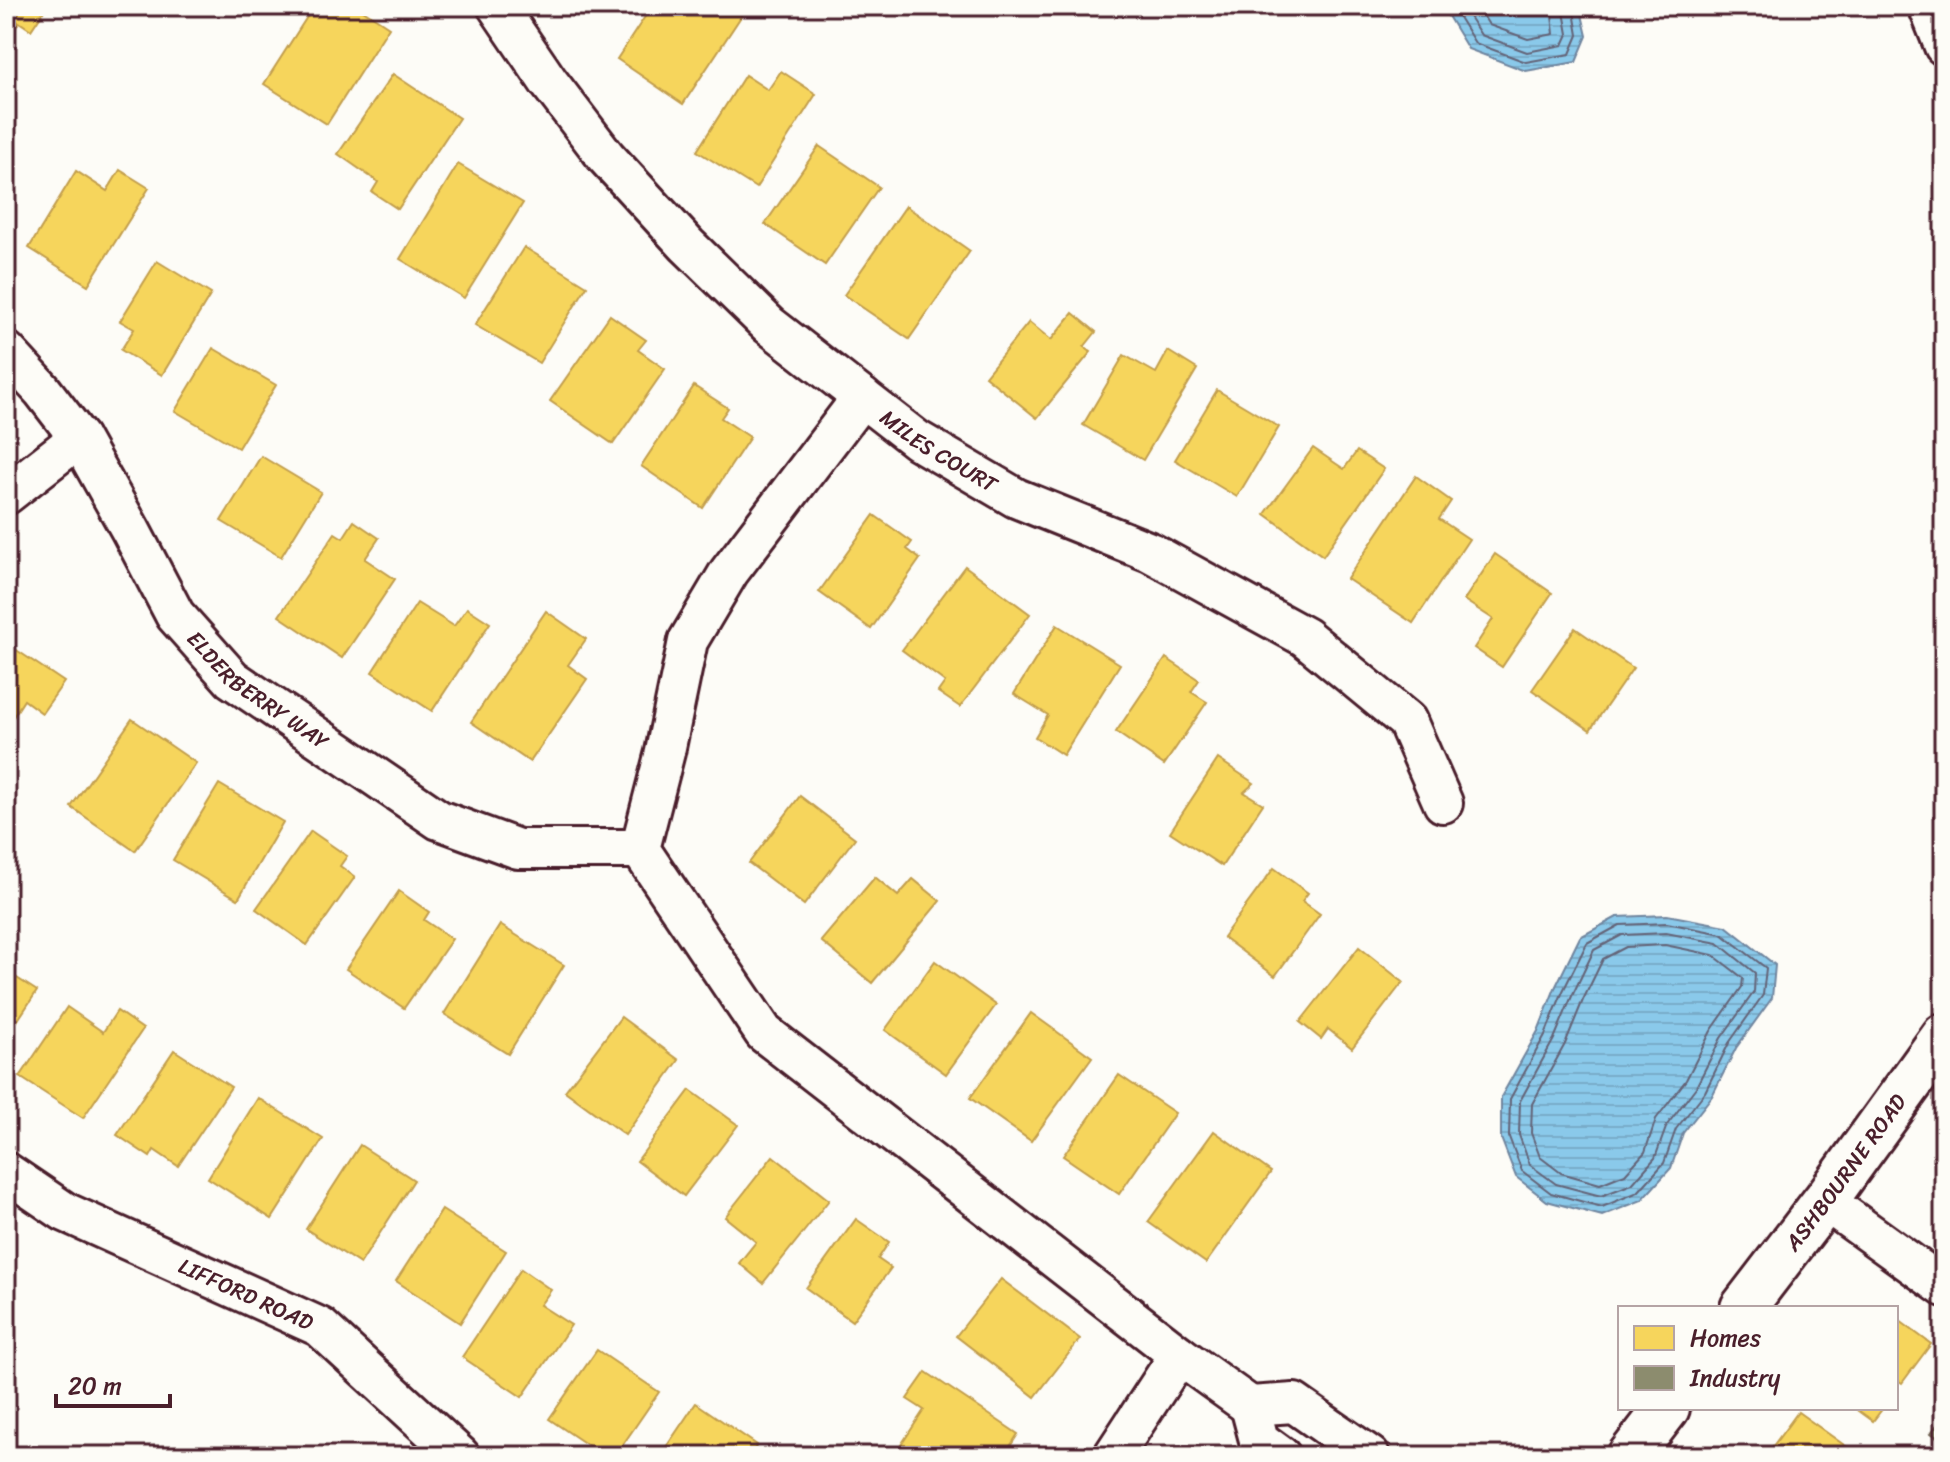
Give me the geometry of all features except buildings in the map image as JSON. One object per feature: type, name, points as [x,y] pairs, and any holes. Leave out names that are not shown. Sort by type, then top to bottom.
[{"type":"street","name":"MILES COURT","points":[[497,6],[548,81],[606,157],[687,245],[769,325],[917,440],[1016,498],[1150,552],[1305,637],[1407,721],[1443,803]]},
{"type":"street","points":[[1928,6],[1944,46]]},
{"type":"street","name":"ELDERBERRY WAY","points":[[6,351],[42,390],[79,438],[175,615],[232,679],[439,820],[518,849],[640,849]]},
{"type":"street","points":[[862,397],[729,572],[688,641],[665,752],[640,849],[764,1033],[1179,1355],[1250,1406],[1259,1440],[1281,1456]]},
{"type":"street","points":[[6,495],[79,438]]},
{"type":"street","name":"ASHBOURNE ROAD","points":[[1745,1306],[1944,1036]]},
{"type":"street","name":"LIFFORD ROAD","points":[[6,1172],[65,1212],[320,1327],[460,1456]]},
{"type":"street","points":[[1825,1201],[1944,1287]]},
{"type":"street","points":[[1113,1456],[1179,1355]]},
{"type":"street","points":[[1250,1406],[1294,1403],[1370,1456]]},
{"type":"street","points":[[1630,1456],[1665,1410]]},
{"type":"water","points":[[1443,6],[1580,6],[1587,36],[1576,62],[1526,71],[1468,49]]},
{"type":"water","points":[[1667,915],[1726,926],[1775,965],[1772,998],[1736,1048],[1712,1096],[1683,1133],[1671,1168],[1642,1200],[1602,1216],[1547,1201],[1516,1177],[1501,1138],[1501,1097],[1538,1031],[1580,937],[1617,917]]}]
